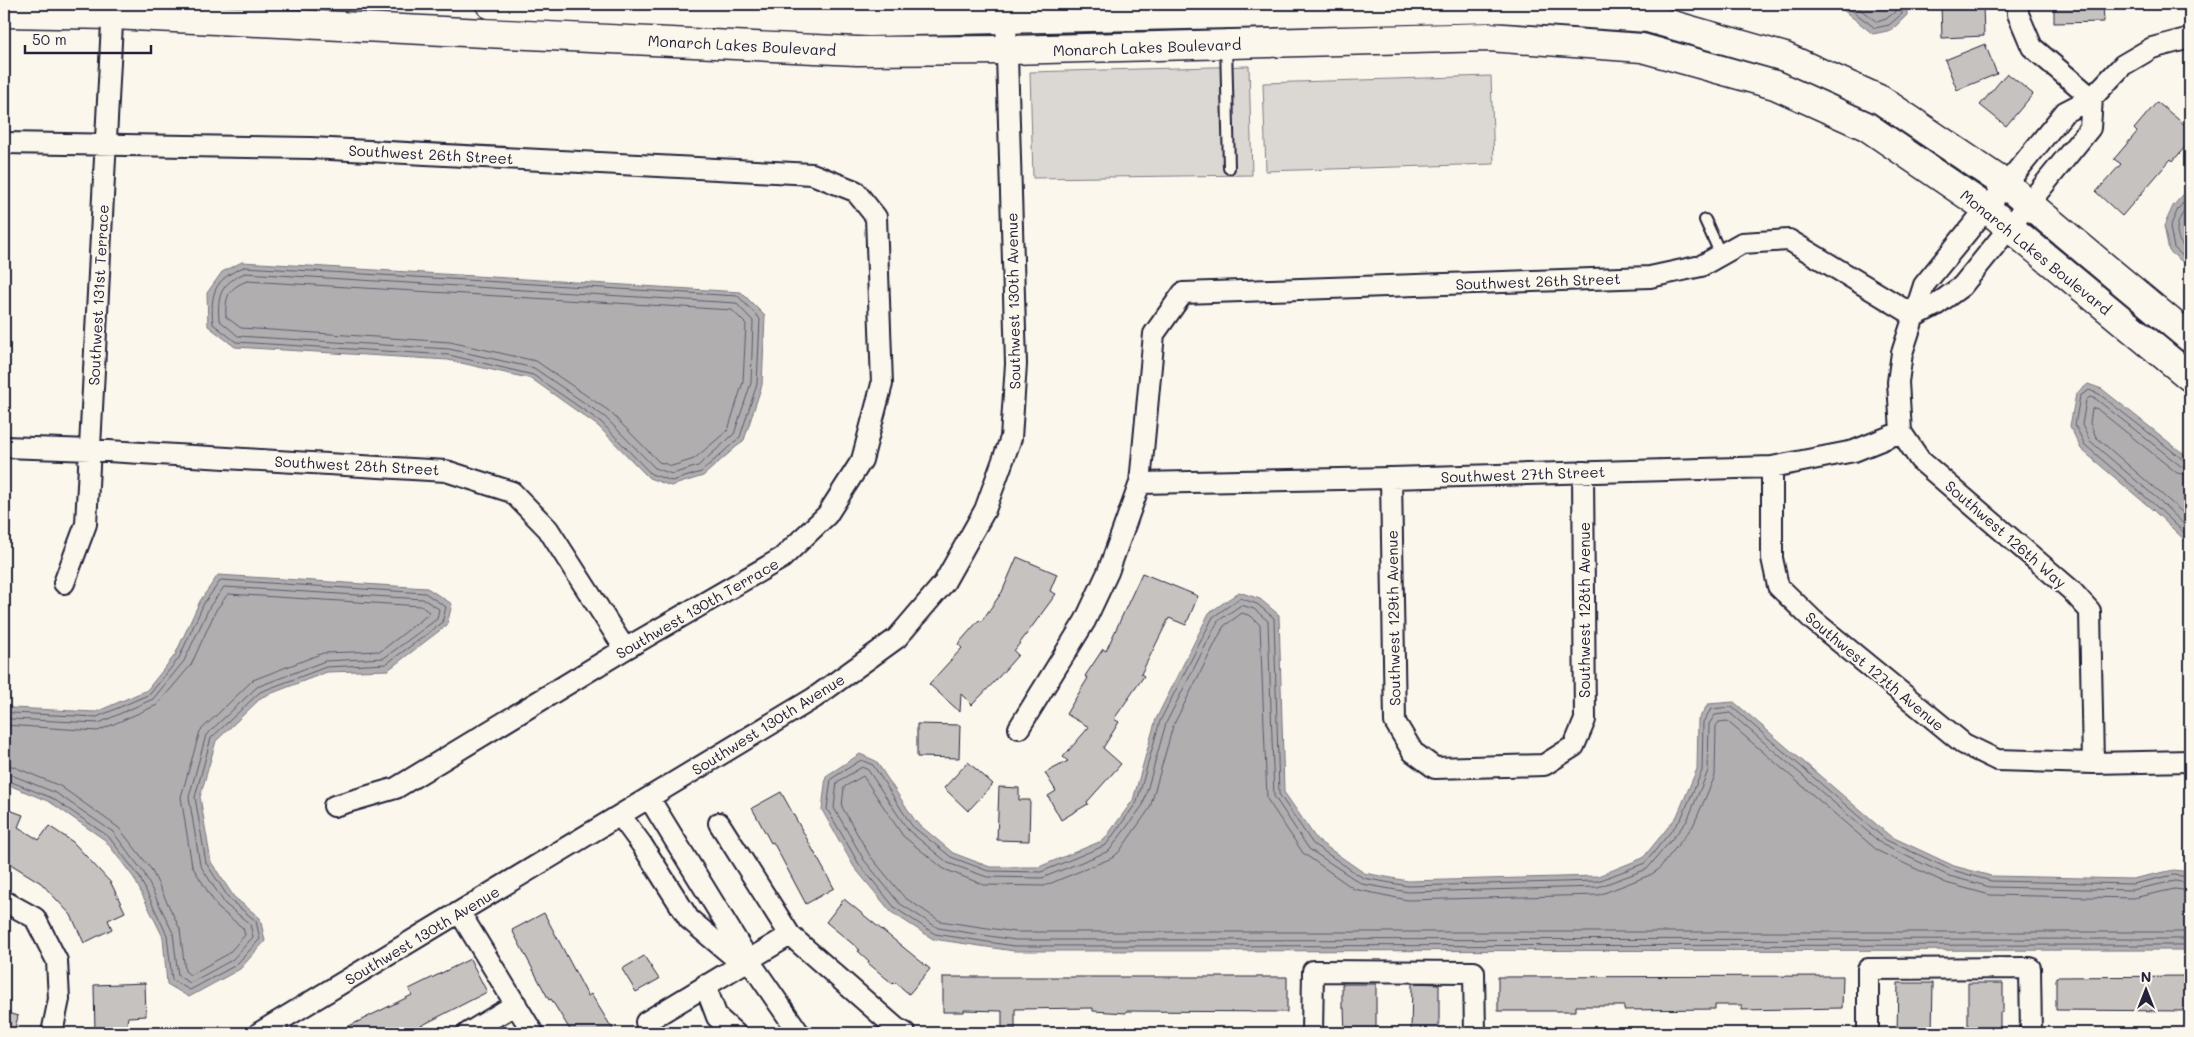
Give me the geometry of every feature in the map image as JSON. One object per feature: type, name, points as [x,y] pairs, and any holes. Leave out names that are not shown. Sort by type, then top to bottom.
[{"type":"street","name":"Monarch Lakes Boulevard","points":[[490,4],[869,22],[1375,22],[1489,37],[1642,48],[1775,85],[1866,126],[1986,208],[2190,378]]},
{"type":"street","points":[[2018,4],[2018,14],[2032,47],[2092,98]]},
{"type":"street","name":"Monarch Lakes Boulevard","points":[[4,13],[112,9],[857,51],[1007,50],[1226,44],[1375,22],[1499,8],[1648,18],[1785,57],[1881,100],[2005,184],[2190,338]]},
{"type":"street","name":"Southwest 131st Terrace","points":[[64,583],[86,524],[112,9]]},
{"type":"street","name":"Southwest 130th Avenue","points":[[259,1033],[814,698],[897,638],[944,583],[985,510],[1010,438],[1016,364],[1006,21]]},
{"type":"street","points":[[1901,432],[1898,382],[1902,353],[1924,285],[2065,112],[2092,98],[2123,65],[2152,48],[2190,38]]},
{"type":"street","points":[[1915,316],[1936,305],[1962,286],[2029,204],[2090,128],[2092,98]]},
{"type":"street","name":"Southwest 26th Street","points":[[4,143],[312,148],[812,174],[856,191]]},
{"type":"street","name":"Southwest 130th Terrace","points":[[334,806],[396,788],[625,649],[782,558],[827,515],[862,460],[882,384],[876,217],[856,191]]},
{"type":"street","name":"Southwest 26th Street","points":[[1140,483],[1154,334],[1183,293],[1650,277],[1701,266],[1742,243],[1789,240],[1915,316]]},
{"type":"street","name":"Southwest 27th Street","points":[[1140,483],[1772,467],[1854,451],[1901,432]]},
{"type":"street","name":"Southwest 126th Way","points":[[1901,432],[1920,460],[2071,590],[2090,611],[2093,764]]},
{"type":"street","name":"Southwest 28th Street","points":[[4,446],[446,471],[512,492],[548,529],[625,649]]},
{"type":"street","name":"Southwest 127th Avenue","points":[[1772,467],[1772,558],[1778,586],[1814,621],[1964,744],[1997,760],[2093,764]]},
{"type":"street","name":"Southwest 128th Avenue","points":[[1413,752],[1435,768],[1544,765],[1574,746],[1585,720],[1583,472]]},
{"type":"street","name":"Southwest 129th Avenue","points":[[1391,478],[1395,722],[1413,752]]},
{"type":"street","points":[[1019,728],[1085,621],[1108,572],[1140,483]]},
{"type":"street","points":[[2093,764],[2190,761]]},
{"type":"street","points":[[648,798],[748,959],[799,1033]]},
{"type":"street","points":[[620,815],[642,845],[689,919],[733,956],[748,959]]},
{"type":"street","points":[[719,823],[790,935],[896,1028],[905,1033]]},
{"type":"street","points":[[656,868],[682,852]]},
{"type":"street","points":[[676,900],[702,884]]},
{"type":"street","points":[[4,901],[35,918],[57,962],[59,999],[52,1033]]},
{"type":"street","points":[[460,913],[533,1033]]},
{"type":"street","points":[[646,1022],[790,935]]},
{"type":"street","points":[[1868,1033],[1868,969],[2030,968],[2031,1033]]},
{"type":"street","points":[[1312,1033],[1313,971],[1474,972],[1475,1033]]},
{"type":"street","points":[[705,985],[717,1017],[735,1033]]},
{"type":"street","points":[[468,1033],[516,1004]]},
{"type":"lane","points":[[1226,44],[1229,168]]},
{"type":"lane","points":[[1705,220],[1722,255]]},
{"type":"shaded area","points":[[1249,66],[1252,175],[1033,178],[1030,72]]},
{"type":"shaded area","points":[[1491,76],[1494,164],[1266,171],[1263,83]]},
{"type":"water","points":[[1812,4],[1907,4],[1907,15],[1892,30],[1873,34],[1843,10]]},
{"type":"water","points":[[2190,187],[2190,268],[2169,251],[2164,226],[2173,206]]},
{"type":"water","points":[[242,262],[741,292],[765,316],[762,385],[744,440],[703,476],[671,486],[649,478],[598,426],[532,379],[448,360],[235,347],[208,326],[207,293],[222,272]]},
{"type":"water","points":[[2088,384],[2102,389],[2190,459],[2190,545],[2153,510],[2081,449],[2070,426],[2076,394]]},
{"type":"water","points":[[218,575],[427,588],[452,604],[447,625],[388,670],[327,672],[262,697],[216,741],[200,797],[211,862],[234,897],[260,918],[265,941],[240,969],[189,997],[167,984],[163,937],[134,878],[105,840],[50,802],[4,783],[4,702],[12,708],[96,712],[147,690],[175,655],[200,601]]},
{"type":"water","points":[[1239,592],[1260,599],[1279,615],[1284,792],[1317,840],[1364,873],[1408,881],[1598,876],[1643,858],[1677,816],[1697,769],[1698,720],[1708,704],[1734,702],[1890,836],[1954,866],[1991,876],[2132,879],[2174,870],[2190,872],[2190,950],[1014,951],[933,939],[891,912],[854,867],[822,810],[826,776],[860,754],[876,761],[916,822],[953,853],[990,867],[1039,867],[1104,840],[1133,800],[1156,719],[1209,613]]},
{"type":"building","points":[[1983,4],[1984,36],[1942,38],[1941,5]]},
{"type":"building","points":[[2054,4],[2103,4],[2104,22],[2054,23]]},
{"type":"building","points":[[1985,44],[1997,74],[1957,90],[1945,60]]},
{"type":"building","points":[[2007,73],[2033,94],[2006,126],[1980,105]]},
{"type":"building","points":[[2157,102],[2190,129],[2190,141],[2173,161],[2171,159],[2122,216],[2096,192],[2121,164],[2114,159],[2137,132],[2134,129]]},
{"type":"building","points":[[1017,557],[1057,574],[1050,591],[1056,594],[1014,651],[1018,655],[997,679],[972,705],[961,694],[960,712],[929,684],[962,648],[958,644],[979,620],[981,622],[1002,592]]},
{"type":"building","points":[[1142,573],[1198,596],[1186,625],[1169,618],[1141,674],[1144,676],[1114,719],[1119,722],[1103,748],[1121,764],[1087,802],[1088,804],[1061,820],[1048,796],[1056,791],[1045,773],[1068,761],[1063,757],[1089,727],[1066,714],[1088,678],[1085,676],[1103,649],[1106,651]]},
{"type":"building","points":[[917,724],[960,725],[959,758],[917,757]]},
{"type":"building","points":[[968,762],[993,784],[968,811],[944,788]]},
{"type":"building","points":[[999,787],[1019,788],[1019,800],[1030,800],[1029,841],[997,840]]},
{"type":"building","points":[[781,792],[834,888],[806,904],[773,842],[771,843],[752,808]]},
{"type":"building","points":[[4,808],[23,815],[18,827],[39,840],[49,826],[73,842],[111,883],[125,912],[108,920],[112,929],[84,943],[71,915],[41,883],[4,860]]},
{"type":"building","points":[[844,899],[930,969],[909,994],[895,982],[893,984],[868,963],[869,961],[858,951],[860,950],[826,922]]},
{"type":"building","points":[[544,913],[588,996],[591,994],[615,1033],[572,1033],[551,999],[549,1000],[512,930]]},
{"type":"building","points":[[644,956],[659,979],[636,992],[622,969]]},
{"type":"building","points":[[470,959],[487,992],[407,1033],[335,1033],[412,995],[409,989]]},
{"type":"building","points":[[1843,976],[1842,1008],[1742,1010],[1742,1005],[1715,1005],[1715,1009],[1624,1010],[1624,1006],[1576,1006],[1576,1011],[1498,1011],[1498,977]]},
{"type":"building","points":[[2190,976],[2190,1011],[2056,1010],[2056,977]]},
{"type":"building","points":[[943,977],[1287,977],[1287,1012],[1126,1011],[1126,1013],[1093,1011],[1093,1008],[1015,1009],[1015,1029],[1002,1029],[1002,1011],[964,1010],[964,1012],[943,1012]]},
{"type":"building","points":[[145,983],[146,1016],[128,1017],[125,1033],[95,1033],[94,985]]},
{"type":"building","points":[[1412,983],[1439,984],[1439,1033],[1411,1033]]},
{"type":"building","points":[[1898,983],[1933,983],[1932,1033],[1897,1033]]},
{"type":"building","points":[[1968,983],[2003,983],[2003,1012],[2000,1012],[2000,1033],[1968,1033]]},
{"type":"building","points":[[1342,984],[1376,984],[1376,1033],[1345,1033]]},
{"type":"building","points":[[4,1012],[18,1016],[14,1033],[4,1033]]}]
